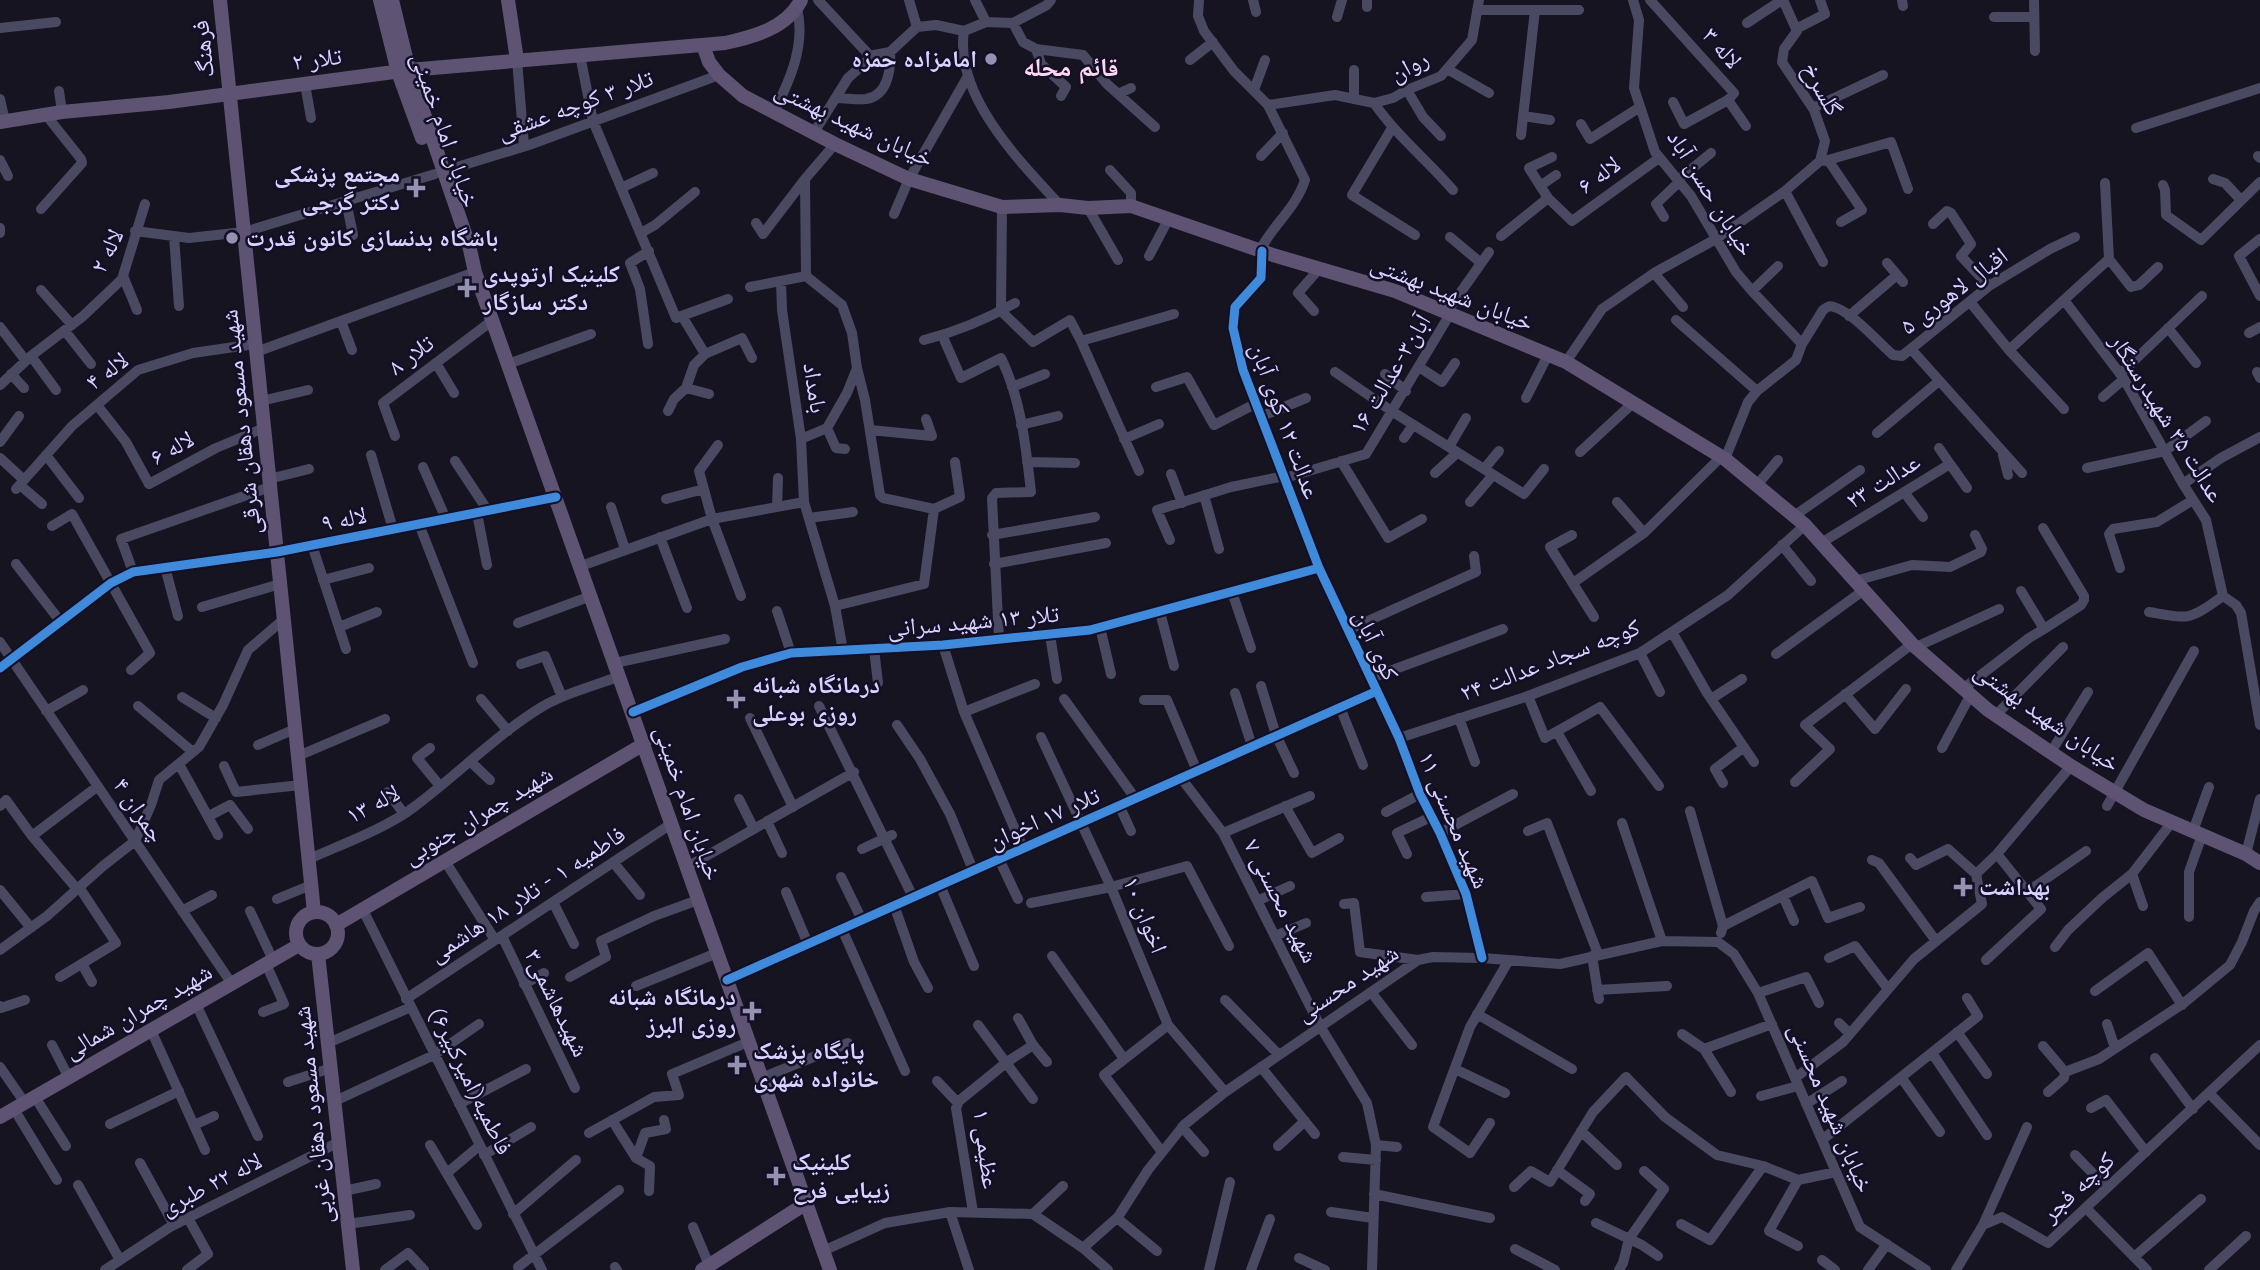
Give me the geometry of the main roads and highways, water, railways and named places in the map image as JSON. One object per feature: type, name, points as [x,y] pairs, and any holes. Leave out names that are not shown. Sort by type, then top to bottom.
[{"type":"main road","name":"فرهنگ","points":[[220,0],[231,94]]},
{"type":"main road","name":"خیابان امام خمینی","points":[[380,0],[439,173],[469,245],[475,272],[830,1270]]},
{"type":"main road","name":"خیابان امام خمینی","points":[[392,0],[404,71]]},
{"type":"main road","points":[[508,0],[517,61],[725,43],[756,36],[780,23],[799,4]]},
{"type":"main road","name":"خیابان شهید بهشتی","points":[[703,45],[709,62],[719,75],[743,96],[813,134],[909,178],[1002,207],[1131,206],[1319,269],[1395,291],[1566,362],[1724,458],[1757,485],[1799,521],[1914,646],[1996,715],[2071,766],[2144,810],[2246,854],[2260,863]]},
{"type":"main road","name":"تلار ۲","points":[[2,122],[62,112],[169,102],[404,71],[517,61]]},
{"type":"main road","name":"شهید مسعود دهقان شرقی","points":[[231,94],[314,912]]},
{"type":"main road","name":"شهید چمران جنوبی","points":[[336,925],[644,744]]},
{"type":"main road","points":[[314,912],[327,915],[336,925],[336,941],[332,947],[318,954],[308,952],[299,945],[296,931],[301,918],[314,912]]},
{"type":"main road","name":"شهید چمران شمالی","points":[[0,1117],[299,945]]},
{"type":"main road","name":"شهید مسعود دهقان غربی","points":[[318,954],[353,1270]]},
{"type":"main road","points":[[705,1268],[805,1204]]},
{"type":"place","name":"امامزاده حمزه","points":[[991,59]]},
{"type":"place","name":"مجتمع پزشکی دکتر گرجی","points":[[416,188]]},
{"type":"place","name":"باشگاه بدنسازی کانون قدرت","points":[[232,238]]},
{"type":"place","name":"کلینیک ارتوپدی دکتر سازگار","points":[[467,288]]},
{"type":"place","name":"درمانگاه شبانه روزی بوعلی","points":[[736,699]]},
{"type":"place","name":"بهداشت","points":[[1963,887]]},
{"type":"place","name":"درمانگاه شبانه روزی البرز","points":[[752,1011]]},
{"type":"place","name":"پایگاه پزشک خانواده شهری","points":[[737,1065]]},
{"type":"place","name":"کلینیک زیبایی فرح","points":[[776,1176]]},
{"type":"district","name":"قائم محله","points":[[1071,67]]}]
